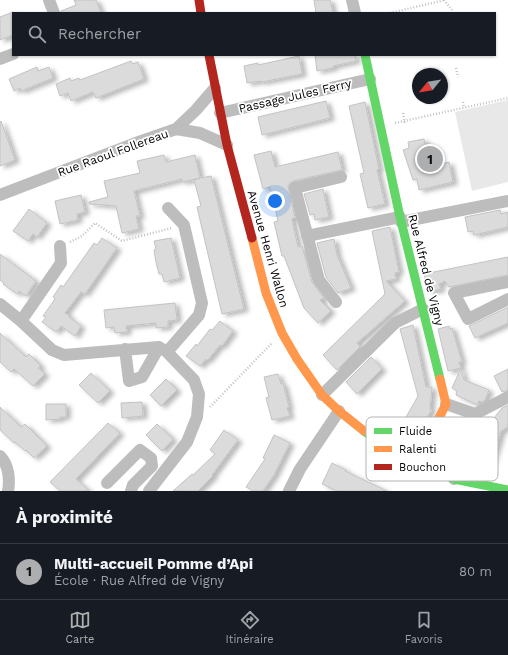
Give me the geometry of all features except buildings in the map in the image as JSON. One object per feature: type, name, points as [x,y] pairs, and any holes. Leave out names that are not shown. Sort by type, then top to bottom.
[{"type":"street","points":[[48,0],[54,12]]},
{"type":"street","points":[[199,0],[201,12]]},
{"type":"street","points":[[352,0],[355,12]]},
{"type":"street","points":[[0,59],[12,54]]},
{"type":"street","name":"Avenue Henri Wallon","points":[[209,56],[227,145],[266,293],[282,333],[297,359],[322,395],[339,412],[366,432]]},
{"type":"street","name":"Rue Alfred de Vigny","points":[[365,56],[401,219],[446,404]]},
{"type":"street","name":"Passage Jules Ferry","points":[[220,113],[370,79]]},
{"type":"street","points":[[176,129],[196,110],[215,88]]},
{"type":"street","name":"Rue Raoul Follereau","points":[[0,195],[176,129],[200,133],[227,145]]},
{"type":"street","points":[[336,302],[320,280],[295,188],[341,177]]},
{"type":"street","points":[[307,236],[508,201]]},
{"type":"street","points":[[125,349],[129,381],[142,377],[163,349],[199,315],[202,303],[184,225],[168,208]]},
{"type":"street","points":[[21,321],[61,263],[60,246]]},
{"type":"street","points":[[508,282],[454,293],[468,319],[508,299]]},
{"type":"street","points":[[0,304],[52,350],[64,355],[125,349],[163,349],[194,380],[199,394],[197,417],[187,442],[149,491]]},
{"type":"street","points":[[322,395],[395,323],[423,309]]},
{"type":"street","points":[[474,417],[475,414],[508,397]]},
{"type":"street","points":[[440,417],[446,404],[475,414]]},
{"type":"street","points":[[292,490],[300,469],[339,412]]},
{"type":"street","points":[[108,483],[140,450],[151,458],[152,466],[133,485],[131,491]]},
{"type":"street","points":[[0,456],[8,472],[8,491]]},
{"type":"street","name":"Avenue Henri Wallon","points":[[464,481],[508,490]]},
{"type":"path","points":[[394,12],[445,0],[453,10]]},
{"type":"path","points":[[456,68],[458,77]]},
{"type":"path","points":[[380,126],[405,122],[508,98]]},
{"type":"path","points":[[462,102],[464,108]]},
{"type":"path","points":[[403,113],[405,122]]},
{"type":"path","points":[[60,246],[82,236],[95,223],[122,241],[184,225]]},
{"type":"path","points":[[197,417],[209,408],[282,333]]},
{"type":"shaded area","points":[[508,100],[508,182],[472,191],[455,112]]},
{"type":"traffic: fast","points":[[365,56],[400,217],[440,379]]},
{"type":"traffic: fast","points":[[464,481],[508,490]]},
{"type":"traffic: slow","points":[[252,238],[266,293],[282,333],[297,359],[322,395],[364,431]]},
{"type":"traffic: slow","points":[[440,379],[446,404],[440,417]]},
{"type":"traffic: jam","points":[[199,0],[201,12]]},
{"type":"traffic: jam","points":[[209,56],[227,145],[252,238]]},
{"type":"place","name":"Multi-accueil Pomme d’Api","points":[[430,159]]}]
